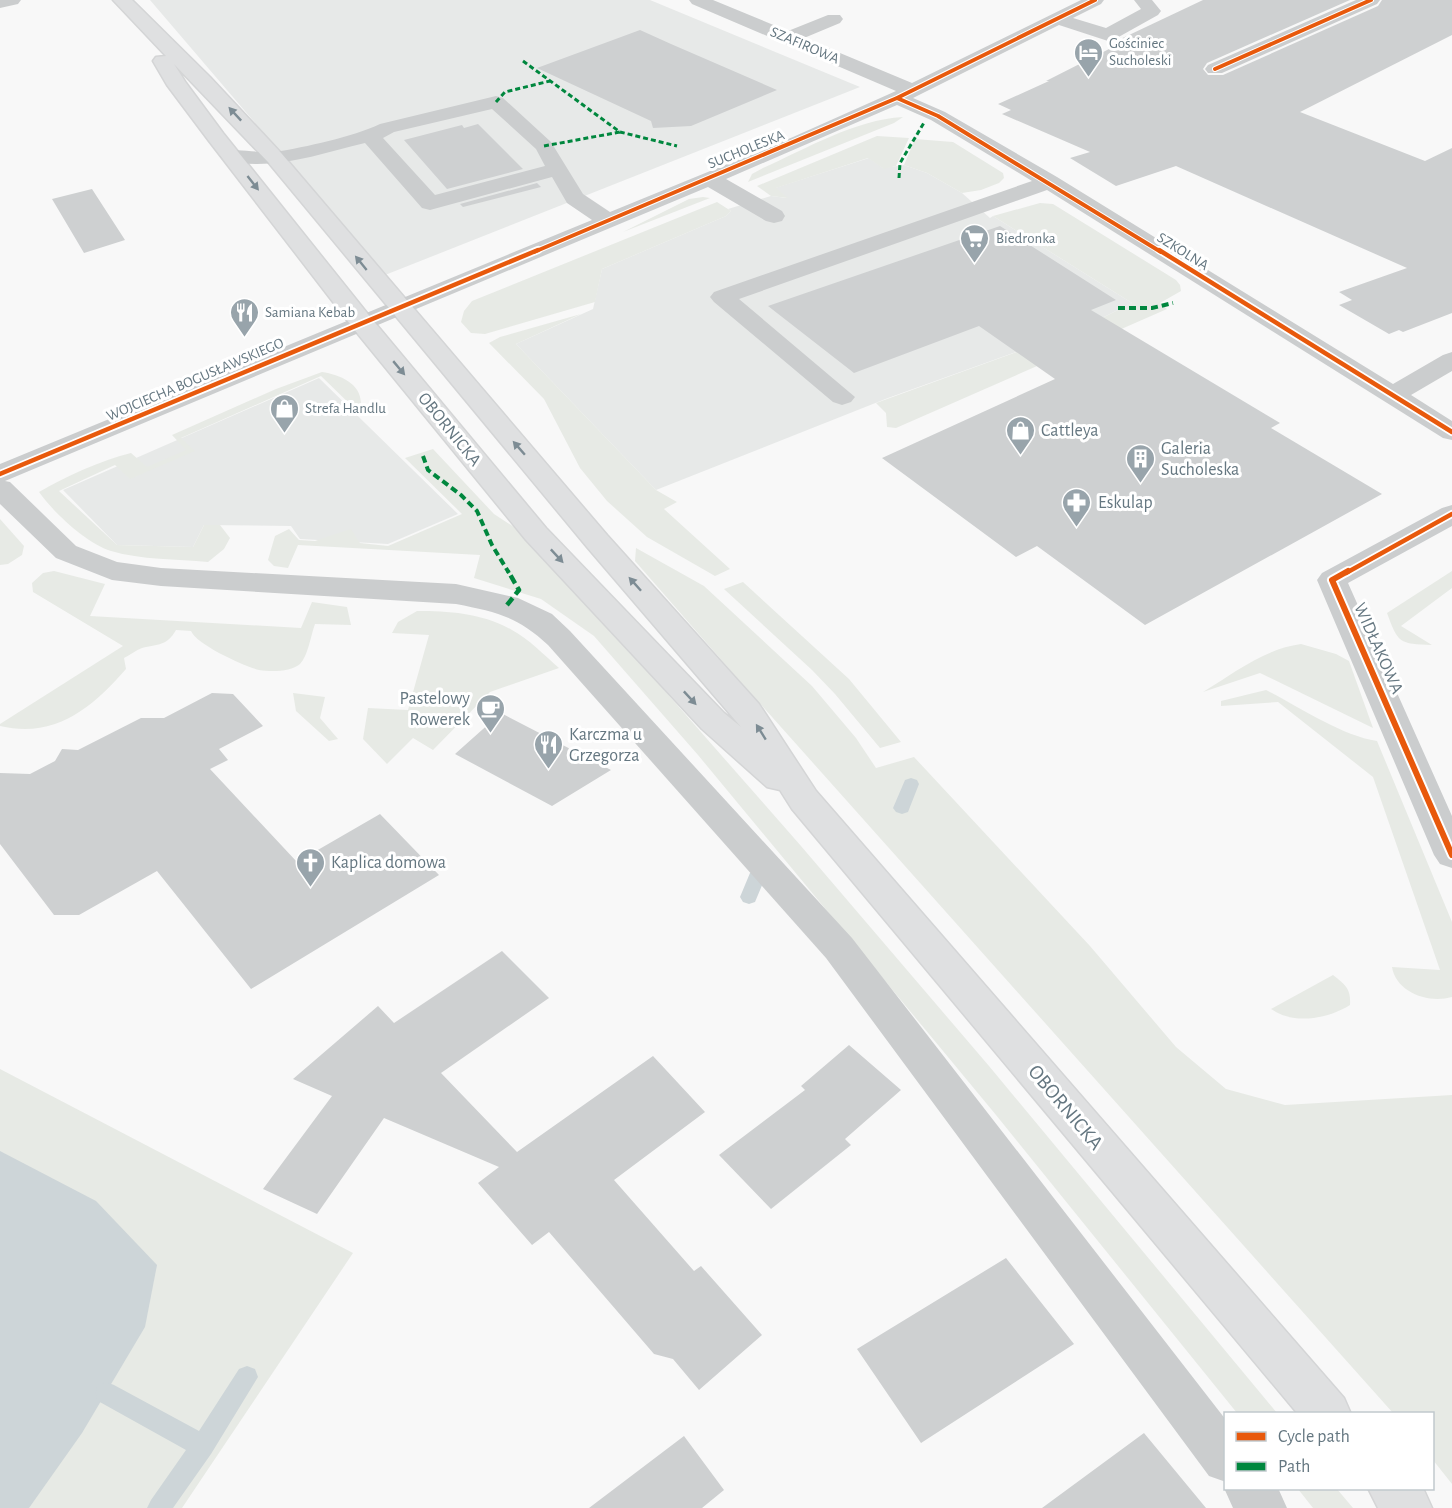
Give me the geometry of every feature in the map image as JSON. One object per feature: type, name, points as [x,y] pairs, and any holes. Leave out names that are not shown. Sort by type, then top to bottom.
[{"type":"main road","name":"OBORNICKA","points":[[122,0],[203,81],[274,158],[597,541],[748,712],[804,800],[1327,1412]]},
{"type":"main road","name":"OBORNICKA","points":[[140,20],[177,85],[231,156],[362,323],[536,534],[713,722],[804,800]]},
{"type":"main road","points":[[1394,1490],[1408,1508]]},
{"type":"street","points":[[0,3],[12,0]]},
{"type":"street","name":"SZAFIROWA","points":[[698,0],[788,38],[905,94]]},
{"type":"street","name":"SUCHOLESKA","points":[[399,307],[800,141],[905,94],[1095,0]]},
{"type":"street","points":[[1058,19],[1108,35],[1152,11],[1143,0]]},
{"type":"street","points":[[1215,69],[1371,0]]},
{"type":"street","points":[[788,38],[834,19]]},
{"type":"street","name":"SZKOLNA","points":[[905,94],[1452,432]]},
{"type":"street","points":[[231,156],[255,159],[274,158],[370,136],[387,128],[496,102],[544,146],[575,198],[607,220]]},
{"type":"street","points":[[370,136],[430,203],[557,169]]},
{"type":"street","points":[[708,178],[774,216]]},
{"type":"street","points":[[843,397],[722,297],[1049,182]]},
{"type":"street","name":"WOJCIECHA BOGUSŁAWSKIEGO","points":[[0,474],[399,307]]},
{"type":"street","points":[[1391,395],[1413,385],[1452,360]]},
{"type":"street","points":[[0,488],[66,552],[112,571],[161,577],[456,594],[507,605],[541,621],[559,638],[839,948],[1224,1456]]},
{"type":"street","name":"WIDŁAKOWA","points":[[1452,514],[1332,580],[1452,855]]},
{"type":"street","points":[[1250,1490],[1263,1508]]},
{"type":"shaded area","points":[[150,0],[650,0],[860,87],[385,275]]},
{"type":"shaded area","points":[[903,117],[894,123],[748,182],[752,174],[831,136],[867,123]]},
{"type":"shaded area","points":[[877,136],[909,138],[896,166],[884,169],[868,158],[776,188],[788,198],[771,196],[757,186]]},
{"type":"shaded area","points":[[915,139],[953,142],[1003,173],[1004,178],[999,183],[981,190],[962,193],[927,173],[904,165]]},
{"type":"shaded area","points":[[869,158],[883,168],[904,165],[927,173],[962,193],[990,218],[993,216],[1132,303],[1080,329],[888,398],[656,490],[516,344],[593,309],[602,269],[726,216],[731,211],[728,209],[771,196],[787,198],[775,188]]},
{"type":"shaded area","points":[[710,198],[623,232],[689,199]]},
{"type":"shaded area","points":[[717,202],[731,211],[726,216],[602,269],[595,302],[485,334],[471,333],[461,322],[464,311],[472,301]]},
{"type":"shaded area","points":[[1040,203],[1053,204],[1176,280],[1181,291],[1160,303],[1167,309],[896,428],[887,427],[886,413],[876,403],[1080,329],[1132,303],[993,216]]},
{"type":"shaded area","points":[[581,314],[516,344],[656,490],[677,502],[664,509],[730,569],[715,576],[647,537],[607,501],[580,468],[544,399],[489,343],[500,337]]},
{"type":"shaded area","points":[[322,372],[345,379],[357,389],[361,404],[359,413],[321,376],[181,438],[195,451],[130,479],[115,465],[59,491],[117,545],[193,547],[204,525],[220,525],[230,538],[224,549],[208,562],[134,556],[101,547],[71,526],[39,492],[107,460],[131,453],[147,467],[186,450],[172,435],[276,389]]},
{"type":"shaded area","name":"Strefa Handlu","points":[[319,378],[458,514],[388,544],[300,539],[291,526],[204,525],[193,547],[117,545],[63,490]]},
{"type":"shaded area","points":[[433,449],[494,514],[514,527],[600,617],[801,846],[989,1066],[1276,1412],[1236,1412],[996,1115],[698,755],[594,636],[541,599],[474,578],[480,555],[298,545],[288,568],[274,566],[268,560],[275,536],[289,529],[299,540],[315,541],[351,529],[360,543],[388,546],[462,514],[405,458]]},
{"type":"shaded area","points":[[0,519],[24,546],[22,555],[8,564],[0,565]]},
{"type":"shaded area","points":[[636,548],[704,586],[812,686],[856,738],[876,768],[914,757],[1090,946],[1176,1047],[1226,1089],[1285,1105],[1452,1095],[1452,1484],[1434,1461],[1434,1412],[1392,1412],[635,561]]},
{"type":"shaded area","points":[[54,571],[105,584],[90,616],[301,628],[312,602],[347,607],[351,625],[315,624],[307,651],[300,664],[291,669],[275,671],[259,670],[243,664],[211,648],[195,637],[191,631],[176,630],[166,642],[140,649],[124,658],[126,669],[100,696],[71,717],[38,728],[20,729],[0,726],[123,646],[33,592],[32,583],[43,573]]},
{"type":"shaded area","points":[[1452,571],[1452,588],[1401,626],[1432,645],[1413,644],[1401,640],[1394,631],[1387,613]]},
{"type":"shaded area","points":[[743,582],[849,679],[901,742],[880,748],[812,670],[724,589]]},
{"type":"shaded area","points":[[417,611],[465,614],[501,624],[524,638],[559,668],[490,692],[433,750],[413,738],[387,764],[363,739],[368,708],[408,710],[429,635],[392,633],[398,622]]},
{"type":"shaded area","points":[[1301,644],[1336,654],[1349,661],[1373,728],[1260,673],[1203,692],[1262,656]]},
{"type":"shaded area","points":[[1266,690],[1335,727],[1377,741],[1452,922],[1452,997],[1433,999],[1414,994],[1406,989],[1395,976],[1392,967],[1440,970],[1373,777],[1278,702],[1221,706],[1221,701]]},
{"type":"shaded area","points":[[293,693],[325,697],[320,718],[338,739],[329,741],[296,711]]},
{"type":"shaded area","points":[[1333,975],[1344,985],[1350,995],[1350,1005],[1341,1010],[1321,1017],[1300,1018],[1280,1014],[1271,1009]]},
{"type":"shaded area","points":[[0,1069],[353,1253],[182,1508],[0,1508]]},
{"type":"shaded area","points":[[0,1151],[96,1201],[157,1265],[145,1327],[82,1433],[29,1508],[0,1508]]},
{"type":"shaded area","points":[[1299,1490],[1338,1490],[1353,1508],[1313,1508]]},
{"type":"building","points":[[1203,0],[1350,0],[1207,63],[1203,69],[1208,75],[1223,75],[1378,6],[1382,0],[1452,0],[1452,35],[1300,112],[1425,161],[1452,148],[1452,313],[1403,332],[1399,330],[1389,334],[1339,305],[1352,300],[1339,292],[1407,268],[1176,166],[1116,186],[1070,158],[1090,152],[1002,114],[1011,110],[998,104],[1049,81],[1046,81],[1115,46],[1110,44]]},
{"type":"building","points":[[640,30],[777,90],[691,126],[653,128],[651,121],[537,68]]},
{"type":"building","points":[[478,124],[523,169],[447,189],[404,140],[462,125],[464,128]]},
{"type":"building","points":[[537,183],[541,187],[463,207],[460,204]]},
{"type":"building","points":[[92,189],[125,240],[84,253],[52,199]]},
{"type":"building","name":"Galeria Sucholeska","points":[[1000,226],[1116,300],[1091,310],[1280,423],[1271,428],[1382,494],[1145,625],[1037,546],[1016,557],[882,458],[1055,379],[979,326],[854,373],[768,306]]},
{"type":"building","points":[[212,693],[233,694],[263,726],[219,749],[228,760],[210,769],[297,862],[380,814],[439,875],[251,989],[157,871],[79,915],[54,915],[0,844],[0,773],[30,774],[55,761],[62,749],[78,750],[141,718],[164,718]]},
{"type":"building","points":[[501,713],[611,770],[552,806],[455,754]]},
{"type":"building","points":[[502,951],[549,998],[441,1073],[517,1152],[653,1056],[705,1112],[614,1180],[694,1271],[701,1266],[762,1335],[699,1390],[673,1359],[654,1354],[549,1232],[532,1245],[478,1183],[499,1167],[384,1118],[317,1214],[263,1189],[332,1096],[293,1079],[378,1006],[394,1023]]},
{"type":"building","points":[[849,1045],[901,1090],[845,1139],[851,1145],[771,1209],[719,1155],[805,1090],[801,1086]]},
{"type":"building","points":[[1006,1258],[1074,1344],[921,1443],[857,1349]]},
{"type":"building","points":[[1144,1433],[1206,1508],[1042,1508]]},
{"type":"building","points":[[684,1436],[724,1490],[702,1508],[589,1508]]},
{"type":"waterway","points":[[902,808],[911,784]]},
{"type":"waterway","points":[[749,897],[756,878]]},
{"type":"waterway","points":[[203,1446],[247,1377]]},
{"type":"waterway","points":[[106,1393],[203,1446]]},
{"type":"waterway","points":[[159,1508],[203,1446]]},
{"type":"marked path","points":[[523,61],[620,132],[677,146]]},
{"type":"marked path","points":[[496,102],[505,92],[550,81]]},
{"type":"marked path","points":[[899,178],[900,163],[925,121]]},
{"type":"marked path","points":[[544,146],[620,132]]},
{"type":"marked path","points":[[1118,308],[1152,308],[1173,303]]},
{"type":"marked path","points":[[423,456],[428,470],[461,495],[477,511],[492,545],[519,590],[507,605]]},
{"type":"cycle path","points":[[0,474],[800,141],[897,98],[1095,0]]},
{"type":"cycle path","points":[[1215,69],[1371,0]]},
{"type":"cycle path","points":[[897,98],[938,116],[1049,182],[1452,432]]},
{"type":"cycle path","points":[[1452,514],[1332,580],[1452,855]]},
{"type":"place","name":"Gościniec Sucholeski","points":[[1088,78]]},
{"type":"place","name":"Biedronka","points":[[975,264]]},
{"type":"place","name":"Samiana Kebab","points":[[244,338]]},
{"type":"place","name":"Strefa Handlu","points":[[284,434]]},
{"type":"place","name":"Cattleya","points":[[1020,456]]},
{"type":"place","name":"Galeria Sucholeska","points":[[1140,484]]},
{"type":"place","name":"Eskulap","points":[[1077,528]]},
{"type":"place","name":"Pastelowy Rowerek","points":[[491,734]]},
{"type":"place","name":"Karczma u Grzegorza","points":[[548,770]]},
{"type":"place","name":"Kaplica domowa","points":[[310,888]]}]
